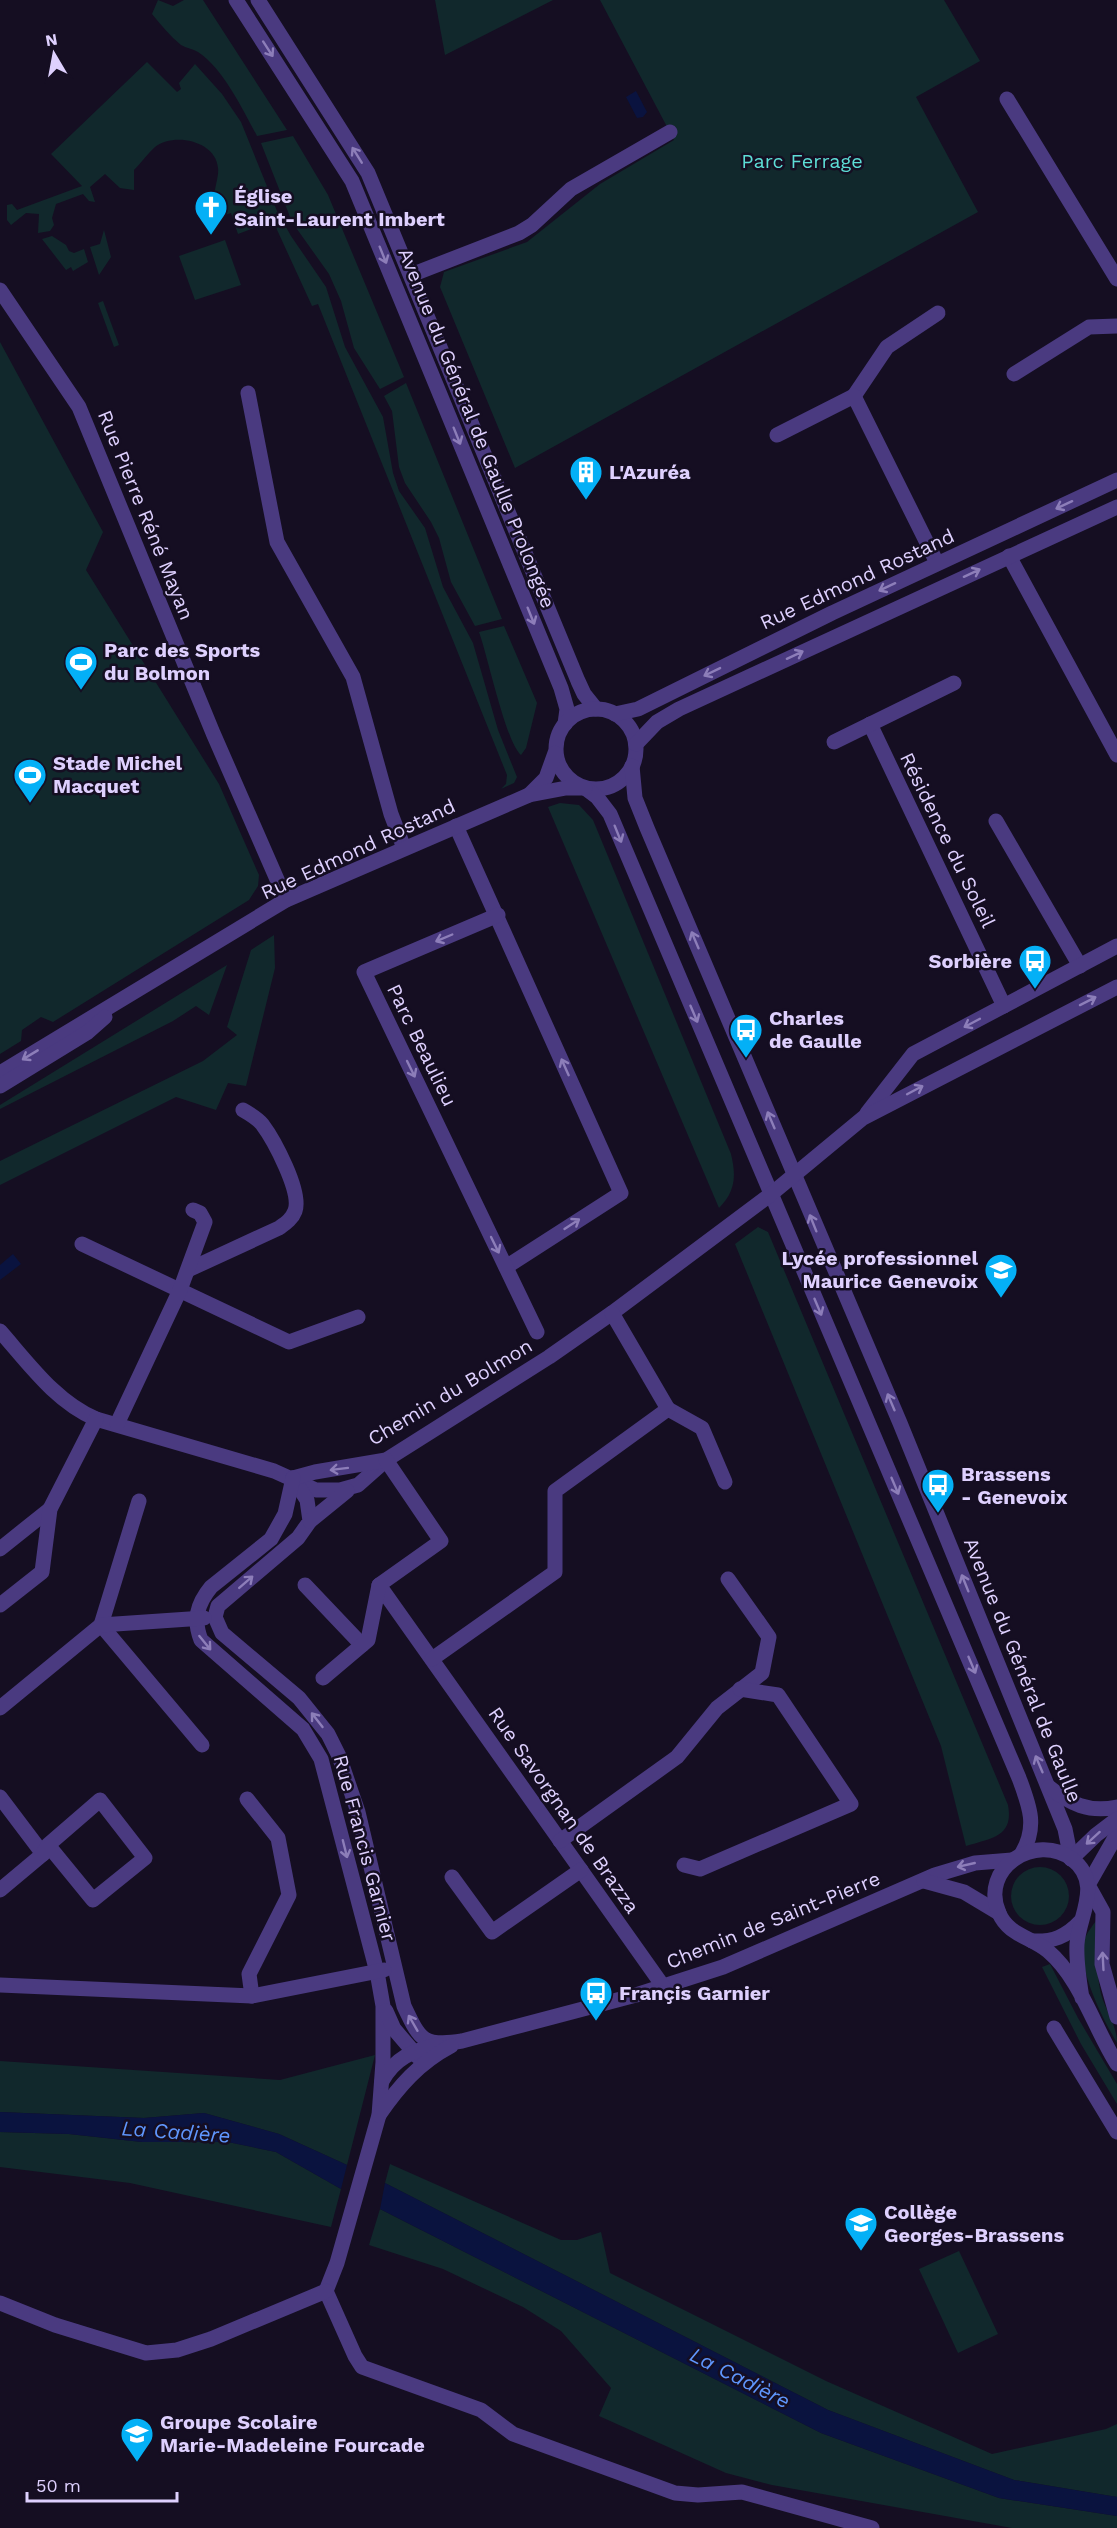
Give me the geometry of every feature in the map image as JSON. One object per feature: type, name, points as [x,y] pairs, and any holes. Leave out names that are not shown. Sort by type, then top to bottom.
[{"type":"street","name":"Avenue du Général de Gaulle Prolongée","points":[[236,0],[352,181],[561,688],[567,709],[565,724]]},
{"type":"street","name":"Avenue du Général de Gaulle Prolongée","points":[[258,0],[368,173],[578,681],[584,694],[596,709]]},
{"type":"street","points":[[1007,99],[1115,272]]},
{"type":"street","points":[[411,275],[519,233],[532,225],[571,189],[670,132]]},
{"type":"street","name":"Rue Pierre Réné Mayan","points":[[0,290],[79,407],[213,733],[286,900]]},
{"type":"street","points":[[777,435],[854,396],[886,347],[938,313]]},
{"type":"street","points":[[1014,374],[1089,327],[1117,326]]},
{"type":"street","points":[[248,393],[278,542],[353,677],[391,814],[404,848]]},
{"type":"street","points":[[854,396],[938,563]]},
{"type":"street","name":"Rue Edmond Rostand","points":[[615,714],[638,709],[938,563],[1117,480]]},
{"type":"street","points":[[585,788],[607,787],[617,783],[632,766],[636,744],[657,722],[679,709],[1117,507]]},
{"type":"street","points":[[1009,556],[1117,755]]},
{"type":"street","points":[[834,742],[954,683]]},
{"type":"street","points":[[636,744],[626,722],[615,714],[596,709],[573,716],[565,724],[558,736],[556,750],[558,763],[566,775],[597,797],[610,814],[1019,1778],[1032,1819],[1032,1834],[998,1879],[996,1890],[999,1913],[1007,1926],[1018,1935],[1049,1952],[1082,1998],[1117,2064]]},
{"type":"street","name":"Résidence du Soleil","points":[[870,724],[1004,1006]]},
{"type":"street","name":"Rue Edmond Rostand","points":[[529,795],[546,778],[556,750]]},
{"type":"street","name":"Avenue du Général de Gaulle","points":[[632,766],[635,798],[646,828],[938,1514],[1065,1829],[1071,1859],[1084,1874],[1103,1912],[1102,1964],[1117,2017]]},
{"type":"street","name":"Rue Edmond Rostand","points":[[0,1073],[286,900],[529,795],[566,788],[585,788]]},
{"type":"street","points":[[996,821],[1080,966]]},
{"type":"street","points":[[456,826],[621,1192],[506,1267]]},
{"type":"street","name":"Parc Beaulieu","points":[[498,915],[364,972],[537,1332]]},
{"type":"street","points":[[863,1118],[913,1054],[1117,946]]},
{"type":"street","points":[[863,1118],[1117,987]]},
{"type":"street","name":"Rue Edmond Rostand","points":[[0,1086],[88,1032],[117,1004]]},
{"type":"street","points":[[188,1270],[279,1228],[289,1221],[296,1210],[295,1188],[270,1137],[262,1124],[243,1110]]},
{"type":"street","name":"Chemin du Bolmon","points":[[293,1478],[386,1460],[549,1357],[612,1313],[770,1195],[863,1118]]},
{"type":"street","points":[[117,1424],[188,1270],[205,1222],[200,1213],[193,1210]]},
{"type":"street","points":[[82,1244],[289,1342],[358,1317]]},
{"type":"street","points":[[612,1313],[668,1409],[702,1428],[725,1482]]},
{"type":"street","points":[[0,1332],[65,1402],[79,1412],[293,1478],[316,1490],[340,1490],[358,1485]]},
{"type":"street","points":[[432,1659],[555,1572],[555,1491],[668,1409]]},
{"type":"street","points":[[0,1605],[42,1572],[51,1509],[96,1419]]},
{"type":"street","points":[[101,1625],[215,1617],[218,1606],[298,1538],[310,1521],[339,1496],[358,1485],[386,1460],[441,1541],[379,1585],[368,1640],[323,1677]]},
{"type":"street","points":[[293,1478],[308,1500],[310,1521]]},
{"type":"street","points":[[196,1619],[200,1603],[211,1587],[271,1539],[279,1528],[293,1478]]},
{"type":"street","points":[[5,1703],[101,1625],[139,1501]]},
{"type":"street","points":[[0,1549],[51,1509]]},
{"type":"street","points":[[560,1840],[677,1757],[717,1708],[762,1672],[769,1638],[728,1579]]},
{"type":"street","name":"Rue Savorgnan de Brazza","points":[[379,1585],[663,1986]]},
{"type":"street","points":[[305,1586],[362,1645]]},
{"type":"street","name":"Rue Francis Garnier","points":[[215,1617],[217,1626],[228,1640],[298,1698],[328,1734],[339,1756],[358,1812],[404,2006],[415,2029],[426,2040],[437,2045]]},
{"type":"street","name":"Rue Francis Garnier","points":[[196,1619],[201,1640],[303,1729],[321,1759],[377,1972],[383,2006]]},
{"type":"street","points":[[101,1625],[202,1745]]},
{"type":"street","points":[[684,1865],[700,1869],[851,1804],[778,1695],[740,1689]]},
{"type":"street","points":[[1047,1785],[1074,1805],[1105,1809],[1117,1807]]},
{"type":"street","points":[[0,1890],[46,1849],[100,1800],[145,1858],[93,1900],[46,1849],[2,1799]]},
{"type":"street","points":[[247,1799],[278,1838],[289,1895],[249,1974],[252,1996]]},
{"type":"street","points":[[1017,1856],[1047,1849],[1071,1859],[1096,1835],[1117,1820]]},
{"type":"street","points":[[1082,1998],[1077,1947],[1081,1921],[1087,1909],[1088,1885],[1117,1834]]},
{"type":"street","name":"Chemin de Saint-Pierre","points":[[462,2041],[663,1986],[723,1966],[963,1866],[1017,1856]]},
{"type":"street","points":[[452,1877],[492,1932],[581,1870]]},
{"type":"street","points":[[924,1881],[971,1895],[999,1913]]},
{"type":"street","points":[[1032,1941],[1060,1938],[1081,1921]]},
{"type":"street","points":[[0,1985],[252,1996],[395,1968]]},
{"type":"street","points":[[383,2006],[394,2029],[412,2052],[424,2062]]},
{"type":"street","points":[[383,2006],[383,2062],[379,2115],[352,2212],[326,2291],[362,2367],[481,2410],[513,2434],[635,2480],[687,2494],[742,2492],[872,2528]]},
{"type":"street","points":[[1054,2028],[1117,2132]]},
{"type":"street","points":[[380,2083],[396,2062],[412,2052],[462,2041]]},
{"type":"street","points":[[379,2115],[407,2078],[424,2062],[462,2041]]},
{"type":"street","points":[[0,2303],[64,2328],[146,2353],[177,2350],[211,2339],[326,2291]]},
{"type":"green space","points":[[158,0],[173,6],[184,0],[203,0],[287,130],[257,136],[232,90],[216,68],[198,52],[181,45],[152,14]]},
{"type":"green space","points":[[435,0],[553,0],[445,55]]},
{"type":"green space","name":"Parc Ferrage","points":[[600,0],[944,0],[980,61],[916,97],[978,212],[515,468],[440,287],[444,272],[527,242],[600,184],[674,140]]},
{"type":"green space","points":[[147,62],[177,92],[181,89],[179,83],[195,64],[222,94],[241,122],[277,211],[326,287],[345,347],[383,417],[393,473],[399,491],[425,528],[443,587],[473,643],[498,730],[517,777],[514,783],[501,789],[506,784],[507,775],[318,304],[312,306],[273,221],[238,234],[231,213],[219,217],[211,193],[215,190],[218,168],[210,151],[193,142],[183,140],[163,142],[155,147],[134,170],[134,190],[120,188],[105,174],[90,187],[95,202],[89,201],[83,194],[56,204],[52,218],[54,225],[50,231],[38,233],[39,214],[26,213],[11,225],[7,220],[7,205],[12,204],[17,210],[82,186],[51,154]]},
{"type":"green space","points":[[293,136],[328,195],[404,377],[380,389],[354,348],[341,301],[329,274],[292,222],[261,143]]},
{"type":"green space","points":[[104,230],[111,257],[99,275],[90,247],[100,244]]},
{"type":"green space","points":[[52,236],[66,245],[69,251],[74,253],[84,249],[88,262],[73,271],[71,267],[66,270],[42,239]]},
{"type":"green space","points":[[225,240],[241,285],[195,300],[179,256]]},
{"type":"green space","points":[[103,301],[119,345],[114,347],[98,303]]},
{"type":"green space","name":"Parc des Sports du Bolmon","points":[[0,342],[103,532],[86,570],[219,784],[259,875],[258,886],[249,900],[53,1022],[41,1017],[22,1030],[21,1041],[0,1054]]},
{"type":"green space","points":[[406,383],[502,619],[475,626],[451,582],[439,538],[405,483],[399,467],[392,411],[384,396]]},
{"type":"green space","points":[[504,626],[537,703],[526,748],[521,755],[515,747],[503,717],[479,632]]},
{"type":"green space","points":[[560,803],[579,805],[593,820],[731,1154],[734,1169],[732,1189],[719,1208],[548,807]]},
{"type":"green space","points":[[274,935],[275,968],[246,1086],[228,1083],[216,1110],[176,1097],[0,1185],[0,1161],[203,1061],[237,1035],[227,1027],[251,950]]},
{"type":"green space","points":[[227,965],[209,1015],[196,1006],[173,1021],[0,1109],[0,1105]]},
{"type":"green space","points":[[758,1227],[768,1232],[1008,1805],[1007,1824],[1004,1830],[992,1838],[966,1846],[941,1746],[735,1244]]},
{"type":"green space","points":[[1034,1867],[1046,1867],[1061,1875],[1069,1890],[1069,1902],[1061,1917],[1046,1925],[1034,1925],[1019,1917],[1011,1902],[1011,1890],[1019,1875]]},
{"type":"green space","points":[[1098,1918],[1099,1985],[1115,2030],[1117,2043],[1092,1992],[1084,1963],[1085,1938]]},
{"type":"green space","points":[[1050,1964],[1078,2018],[1117,2084],[1117,2104],[1081,2044],[1042,1967]]},
{"type":"green space","points":[[375,2055],[347,2165],[279,2134],[204,2113],[144,2118],[0,2112],[0,2061],[280,2080]]},
{"type":"green space","points":[[0,2132],[69,2134],[142,2142],[228,2142],[276,2152],[341,2189],[331,2227],[130,2183],[0,2167]]},
{"type":"green space","points":[[390,2164],[561,2240],[577,2240],[601,2232],[610,2273],[826,2381],[992,2454],[1106,2429],[1117,2424],[1117,2497],[1014,2480],[828,2410],[385,2183]]},
{"type":"green space","points":[[380,2209],[821,2433],[999,2498],[1117,2516],[1117,2528],[1012,2528],[772,2485],[726,2473],[599,2416],[611,2388],[561,2331],[523,2307],[443,2269],[369,2245]]},
{"type":"green space","points":[[959,2251],[998,2334],[958,2353],[919,2269]]},
{"type":"water","points":[[636,91],[647,112],[643,117],[637,118],[626,97]]},
{"type":"water","points":[[13,1254],[21,1264],[0,1280],[0,1265]]},
{"type":"water","name":"La Cadière","points":[[0,2112],[144,2118],[204,2113],[279,2134],[347,2165],[341,2189],[276,2152],[228,2142],[142,2142],[69,2134],[0,2132]]},
{"type":"water","name":"La Cadière","points":[[385,2183],[828,2410],[1014,2480],[1117,2497],[1117,2516],[999,2498],[821,2433],[380,2209]]},
{"type":"place","name":"Église Saint-Laurent Imbert","points":[[211,236]]},
{"type":"place","name":"L'Azuréa","points":[[586,501]]},
{"type":"place","name":"Parc des Sports du Bolmon","points":[[81,691]]},
{"type":"place","name":"Stade Michel Macquet","points":[[30,804]]},
{"type":"place","name":"Sorbière","points":[[1035,990]]},
{"type":"place","name":"Charles de Gaulle","points":[[746,1059]]},
{"type":"place","name":"Lycée professionnel Maurice Genevoix","points":[[1001,1299]]},
{"type":"place","name":"Brassens - Genevoix","points":[[938,1514]]},
{"type":"place","name":"Françis Garnier","points":[[596,2022]]},
{"type":"place","name":"Collège Georges-Brassens","points":[[861,2252]]},
{"type":"place","name":"Groupe Scolaire Marie-Madeleine Fourcade","points":[[137,2463]]}]
